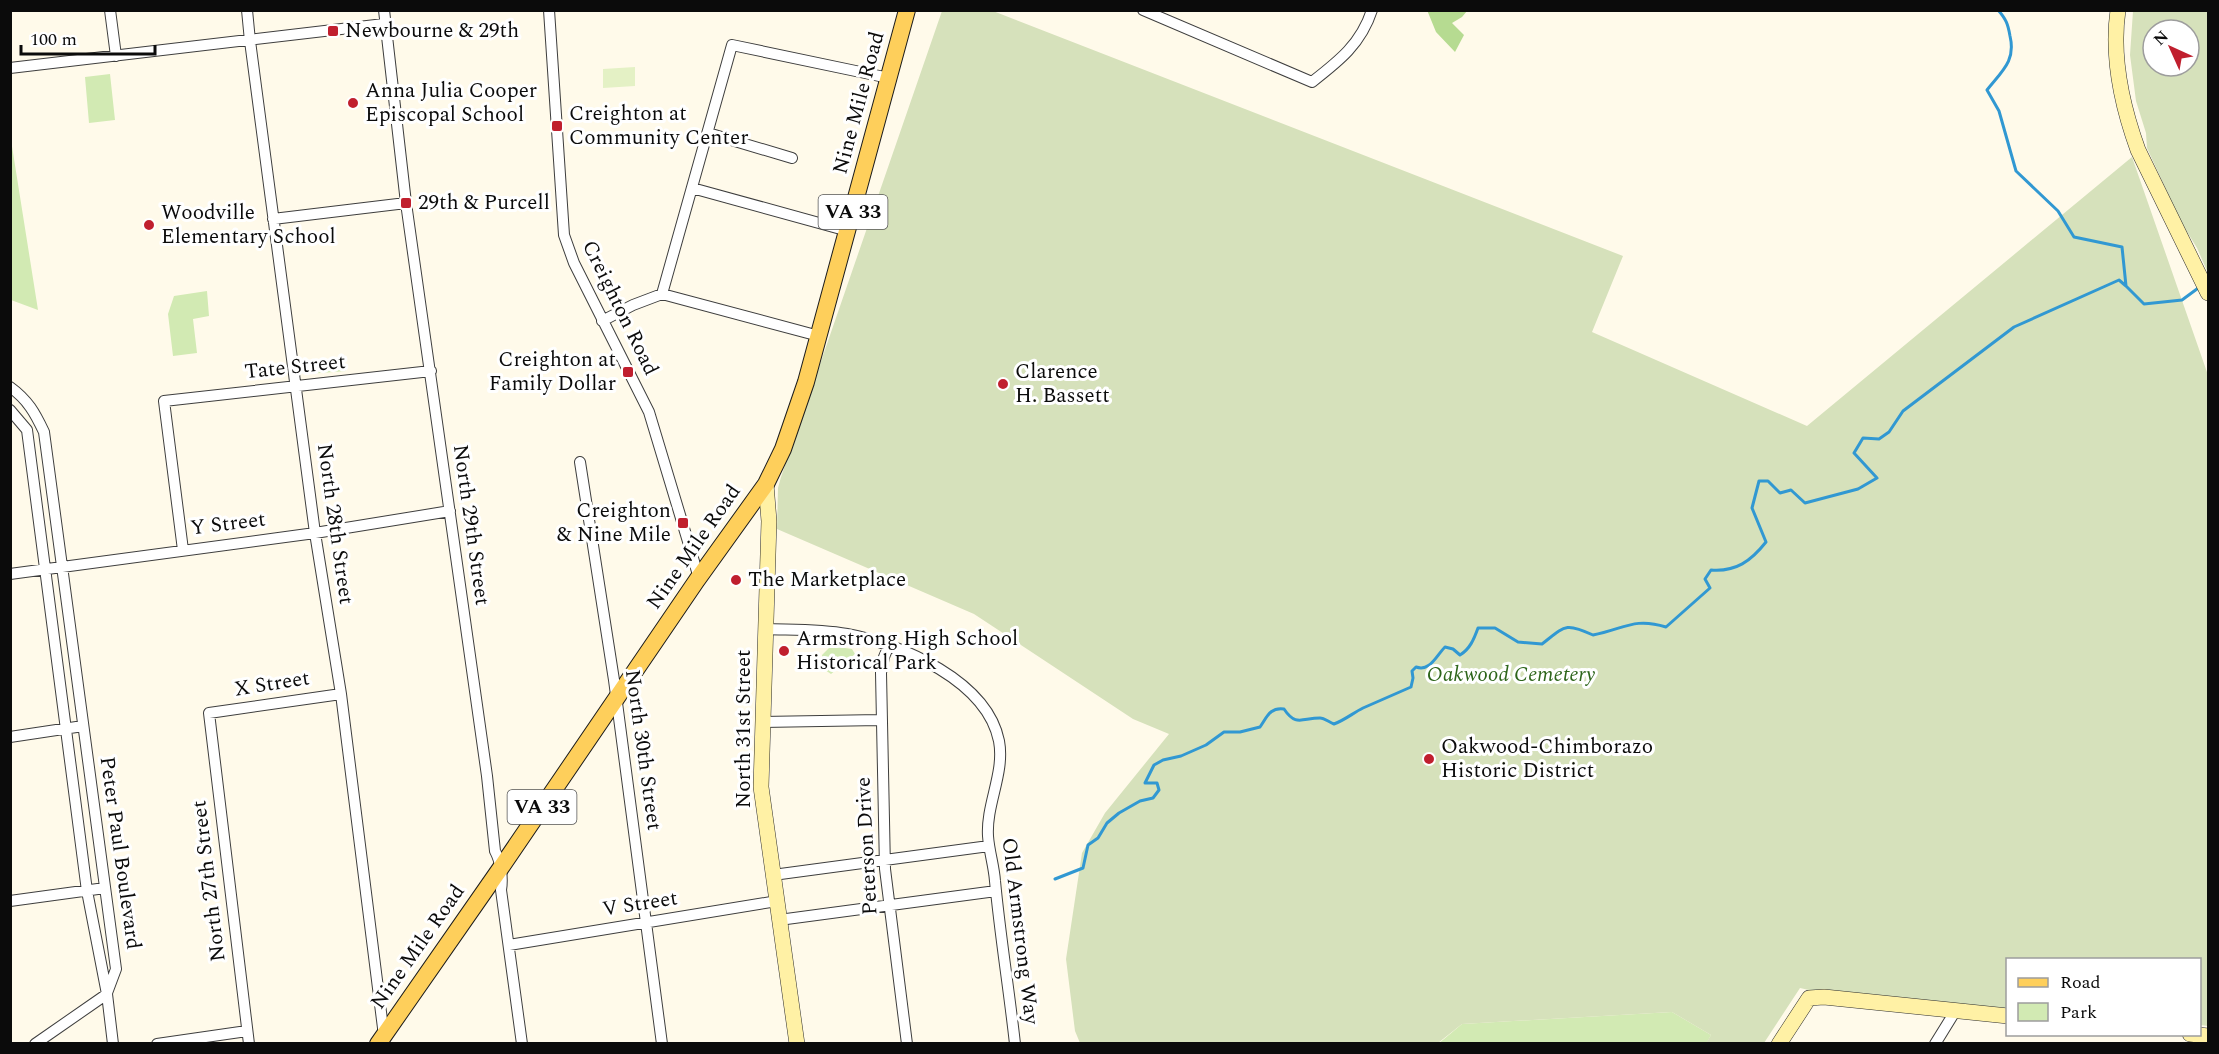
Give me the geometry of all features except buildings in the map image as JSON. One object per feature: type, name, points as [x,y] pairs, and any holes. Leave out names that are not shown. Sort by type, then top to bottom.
[{"type":"main road","name":"Nine Mile Road","points":[[383,1041],[616,698],[766,484],[797,414],[907,10]]},
{"type":"street","points":[[110,10],[116,56]]},
{"type":"street","name":"North 28th Street","points":[[247,10],[315,533],[341,694],[383,1041]]},
{"type":"street","name":"North 29th Street","points":[[384,10],[406,203],[487,776],[495,851],[502,882],[501,890],[522,1044]]},
{"type":"street","name":"Creighton Road","points":[[549,10],[564,236],[574,263],[602,321],[649,412],[699,578]]},
{"type":"street","points":[[1143,10],[1155,13],[1312,82],[1351,50],[1365,28],[1372,10]]},
{"type":"street","points":[[2118,10],[2116,51],[2120,89],[2129,127],[2138,150],[2208,291]]},
{"type":"street","points":[[10,68],[384,24]]},
{"type":"street","points":[[662,294],[732,45],[889,78]]},
{"type":"street","points":[[706,138],[792,158]]},
{"type":"street","points":[[692,188],[848,231]]},
{"type":"street","points":[[273,219],[406,203]]},
{"type":"street","points":[[602,321],[633,305],[662,294],[819,336]]},
{"type":"street","name":"Tate Street","points":[[183,550],[164,401],[431,371]]},
{"type":"street","name":"Peter Paul Boulevard","points":[[10,387],[24,397],[33,409],[44,432],[116,969],[107,994]]},
{"type":"street","name":"Peter Paul Boulevard","points":[[10,410],[27,430],[87,891],[107,994]]},
{"type":"street","name":"North 30th Street","points":[[580,462],[616,698],[662,1044]]},
{"type":"street","name":"North 31st Street","points":[[766,484],[768,521],[761,787],[797,1044]]},
{"type":"street","name":"Y Street","points":[[10,574],[315,533],[450,511]]},
{"type":"street","name":"Old Armstrong Way","points":[[765,629],[836,633],[876,640],[941,671],[971,692],[988,712],[1000,750],[988,830],[989,846],[1015,1044]]},
{"type":"street","name":"Peterson Drive","points":[[889,645],[881,668],[880,720],[884,860],[907,1044]]},
{"type":"street","name":"X Street","points":[[209,713],[341,694]]},
{"type":"street","name":"North 27th Street","points":[[209,713],[249,1044]]},
{"type":"street","points":[[762,722],[880,720]]},
{"type":"street","points":[[10,737],[84,726]]},
{"type":"street","points":[[774,875],[989,846]]},
{"type":"street","points":[[10,901],[105,888]]},
{"type":"street","points":[[779,920],[996,891]]},
{"type":"street","name":"V Street","points":[[509,945],[777,902]]},
{"type":"street","points":[[35,1044],[107,994],[113,1044]]},
{"type":"street","points":[[1779,1044],[1809,998],[1824,997],[2006,1016]]},
{"type":"street","points":[[1935,1044],[1956,1010]]},
{"type":"street","points":[[157,1044],[247,1031]]},
{"type":"green space","points":[[1427,10],[1467,11],[1452,23],[1464,35],[1455,52],[1436,32]]},
{"type":"green space","name":"Oakwood Cemetery","points":[[942,11],[993,11],[1623,256],[1592,332],[1807,426],[2132,157],[2208,375],[2208,1026],[2201,1025],[2201,958],[2006,958],[2006,1009],[1822,993],[1800,988],[1764,1043],[1706,1043],[1711,1035],[1672,1012],[1462,1024],[1438,1043],[1080,1043],[1075,1031],[1066,959],[1082,853],[1105,813],[1169,734],[1133,719],[974,614],[777,529],[778,488]]},
{"type":"green space","points":[[2133,11],[2208,11],[2208,273],[2197,248],[2181,222],[2147,148],[2146,133],[2136,101],[2130,55]]},
{"type":"green space","points":[[635,67],[635,86],[603,88],[603,69]]},
{"type":"green space","points":[[110,74],[115,120],[89,123],[85,77]]},
{"type":"green space","points":[[11,140],[38,310],[11,300]]},
{"type":"green space","points":[[207,291],[209,316],[193,319],[197,353],[173,356],[168,314],[174,296]]},
{"type":"green space","points":[[345,364],[346,371],[308,374],[307,368]]},
{"type":"green space","points":[[831,646],[852,649],[855,654],[831,674],[822,668],[822,655]]},
{"type":"green space","points":[[1672,1012],[1711,1035],[1706,1044],[1438,1044],[1462,1024]]},
{"type":"waterway","points":[[1998,10],[2007,25],[2011,52],[2006,65],[1987,90],[1999,111],[2016,171],[2058,211],[2074,237],[2122,247],[2126,286],[2144,304],[2182,300],[2201,286]]},
{"type":"waterway","points":[[1055,879],[1083,868],[1088,845],[1098,838],[1107,823],[1119,813],[1140,801],[1153,798],[1159,790],[1157,783],[1145,783],[1154,765],[1206,745],[1224,732],[1240,732],[1260,727],[1269,714],[1275,710],[1284,709],[1296,720],[1320,718],[1334,724],[1342,721],[1363,708],[1411,687],[1412,671],[1416,667],[1429,665],[1445,647],[1453,649],[1460,655],[1463,653],[1469,647],[1478,628],[1495,628],[1518,642],[1542,644],[1561,630],[1571,627],[1593,635],[1645,623],[1666,627],[1710,588],[1705,579],[1711,570],[1728,569],[1742,564],[1755,555],[1766,542],[1752,508],[1759,481],[1768,481],[1780,493],[1791,490],[1805,503],[1858,489],[1877,478],[1854,453],[1863,438],[1879,439],[1889,432],[1903,411],[2014,327],[2119,280],[2126,286]]},
{"type":"place","name":"Newbourne & 29th","points":[[333,31]]},
{"type":"place","name":"Anna Julia Cooper Episcopal School","points":[[353,103]]},
{"type":"place","name":"Creighton at Community Center","points":[[557,126]]},
{"type":"place","name":"29th & Purcell","points":[[406,203]]},
{"type":"place","name":"Woodville Elementary School","points":[[149,225]]},
{"type":"place","name":"Creighton at Family Dollar","points":[[628,372]]},
{"type":"place","name":"Clarence H. Bassett","points":[[1003,384]]},
{"type":"place","name":"Creighton & Nine Mile","points":[[683,523]]},
{"type":"place","name":"The Marketplace","points":[[736,580]]},
{"type":"place","name":"Armstrong High School Historical Park","points":[[784,651]]},
{"type":"place","name":"Oakwood-Chimborazo Historic District","points":[[1429,759]]}]
